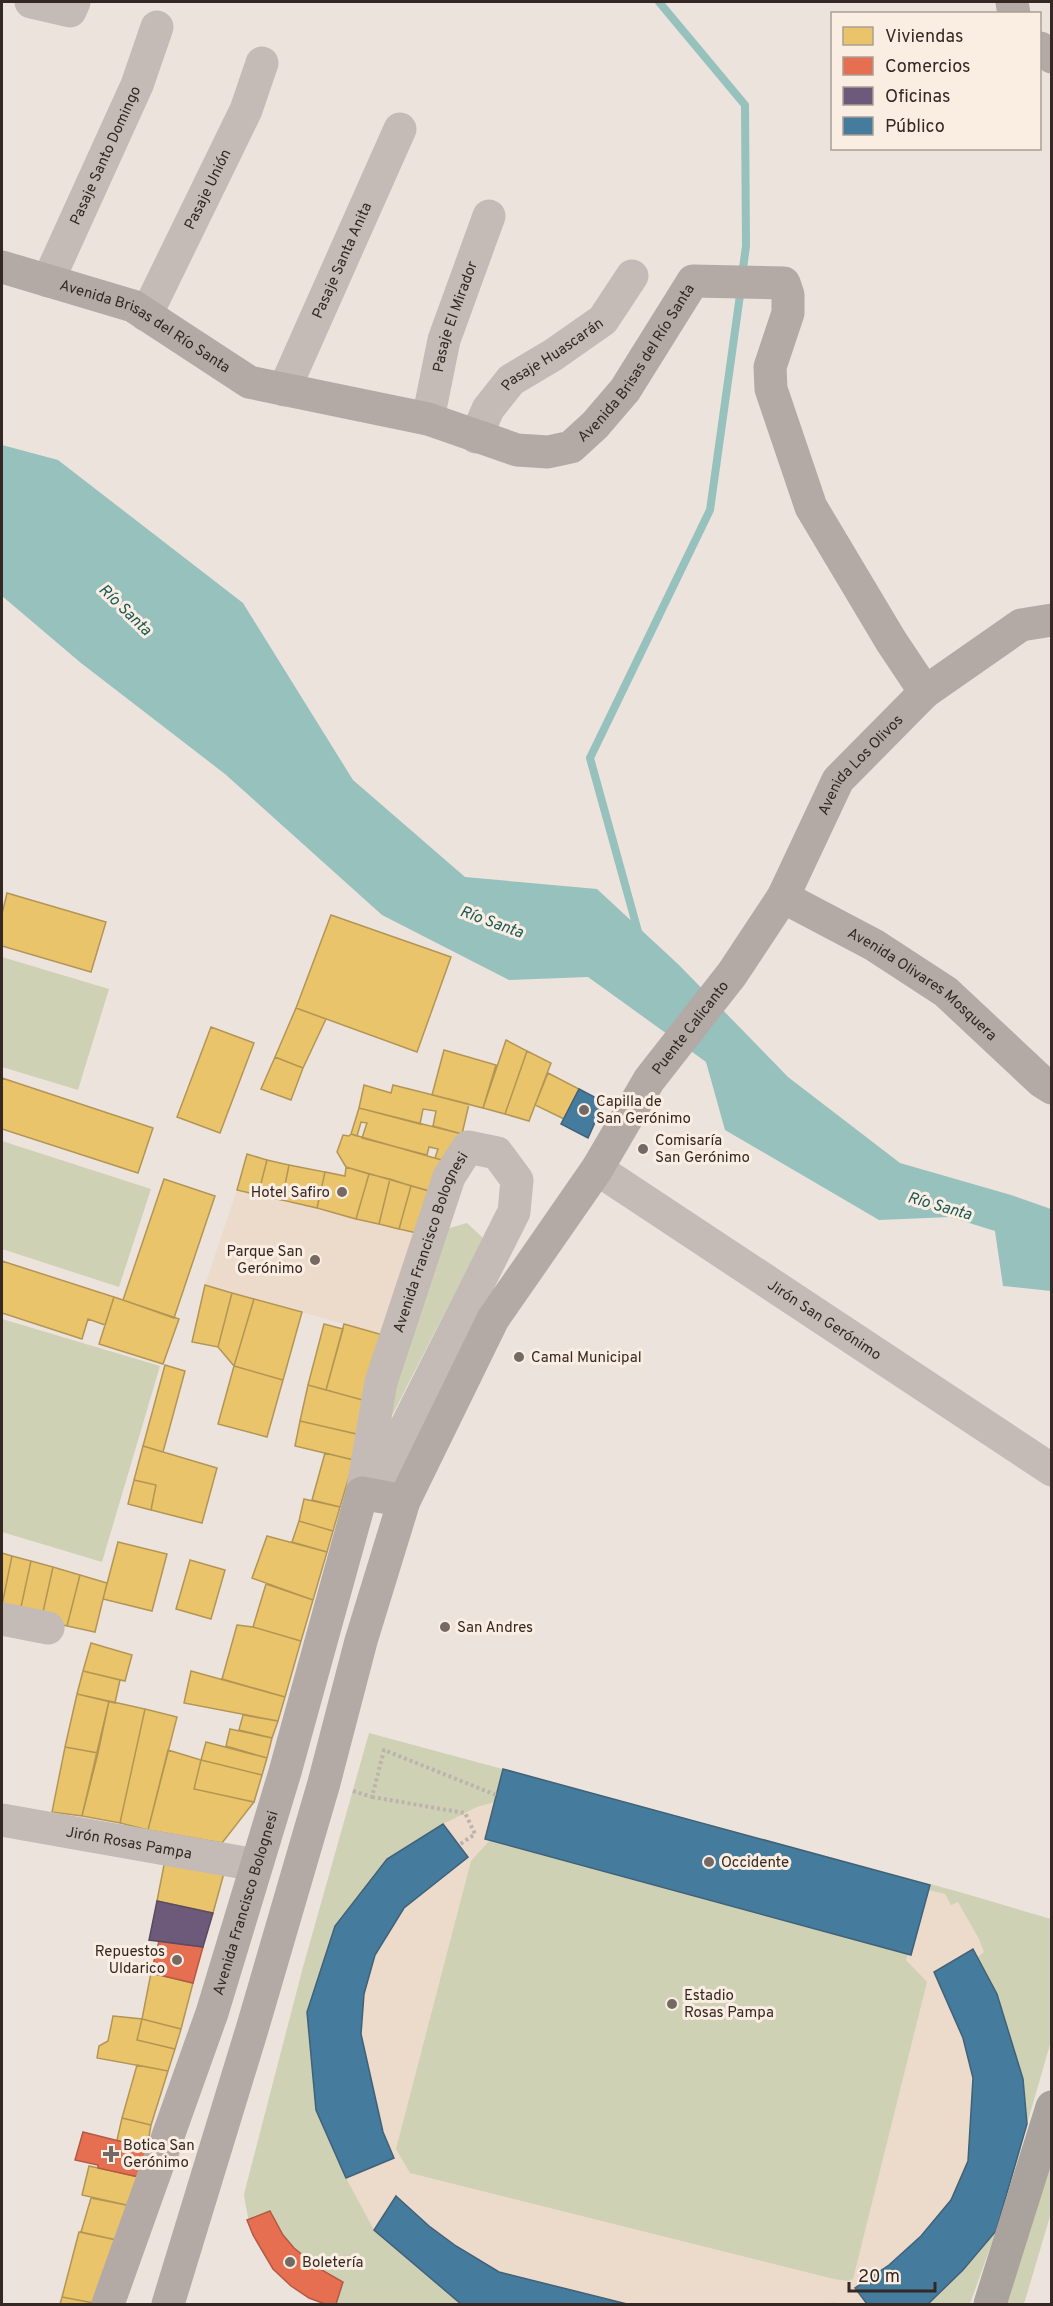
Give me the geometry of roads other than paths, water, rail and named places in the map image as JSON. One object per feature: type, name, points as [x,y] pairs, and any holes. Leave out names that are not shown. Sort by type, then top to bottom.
[{"type":"highway","points":[[990,2304],[1052,2107]]},
{"type":"main road","name":"Avenida Brisas del Río Santa","points":[[2,267],[133,306],[249,382],[428,419],[517,450],[548,452],[571,447],[595,425],[625,390],[693,281],[784,283],[788,295],[788,313],[770,367],[771,389],[804,486],[812,507],[891,641],[926,692]]},
{"type":"main road","name":"Avenida Los Olivos","points":[[732,974],[783,897],[838,780],[926,692],[1021,625],[1052,620]]},
{"type":"main road","name":"Avenida Olivares Mosquera","points":[[783,897],[874,945],[946,992],[1041,1081],[1052,1088]]},
{"type":"main road","name":"Puente Calicanto","points":[[649,1080],[732,974]]},
{"type":"main road","name":"Avenida Francisco Bolognesi","points":[[108,2304],[212,2013],[285,1772],[323,1631],[381,1497],[493,1319],[597,1169],[649,1080]]},
{"type":"main road","name":"Avenida Francisco Bolognesi","points":[[168,2304],[253,2026],[338,1787],[381,1497]]},
{"type":"main road","points":[[323,1631],[361,1641]]},
{"type":"main road","points":[[285,1772],[338,1787]]},
{"type":"main road","points":[[212,2013],[253,2026]]},
{"type":"street","points":[[31,2],[70,10],[74,2]]},
{"type":"street","name":"Pasaje Santo Domingo","points":[[48,281],[137,85],[158,27]]},
{"type":"street","name":"Pasaje Unión","points":[[146,315],[246,110],[262,63]]},
{"type":"street","name":"Pasaje Santa Anita","points":[[284,390],[400,129]]},
{"type":"street","name":"Pasaje El Mirador","points":[[428,419],[444,340],[489,216]]},
{"type":"street","name":"Pasaje Huascarán","points":[[476,437],[488,409],[511,380],[553,355],[603,320],[632,276]]},
{"type":"street","name":"Avenida Francisco Bolognesi","points":[[468,1147],[497,1154],[517,1180],[514,1212],[404,1431],[381,1497],[381,1382],[449,1177],[468,1147]]},
{"type":"street","name":"Jirón San Gerónimo","points":[[597,1169],[1052,1470]]},
{"type":"street","points":[[2,1619],[48,1628]]},
{"type":"street","name":"Jirón Rosas Pampa","points":[[2,1821],[256,1865]]},
{"type":"water","name":"Río Santa","points":[[2,445],[58,460],[243,603],[353,780],[465,877],[597,889],[679,965],[788,1077],[900,1163],[1051,1209],[1051,1291],[1003,1286],[995,1231],[950,1217],[879,1220],[725,1130],[706,1062],[588,977],[509,980],[382,915],[225,774],[81,663],[2,596]]},
{"type":"waterway","points":[[659,2],[745,105],[746,246],[742,276]]},
{"type":"waterway","points":[[639,935],[590,758],[710,510],[741,288]]},
{"type":"place","name":"Capilla de San Gerónimo","points":[[584,1110]]},
{"type":"place","name":"Comisaría San Gerónimo","points":[[643,1149]]},
{"type":"place","name":"Hotel Safiro","points":[[342,1192]]},
{"type":"place","name":"Parque San Gerónimo","points":[[315,1260]]},
{"type":"place","name":"Camal Municipal","points":[[519,1357]]},
{"type":"place","name":"San Andres","points":[[445,1627]]},
{"type":"place","name":"Occidente","points":[[709,1862]]},
{"type":"place","name":"Repuestos Uldarico","points":[[177,1960]]},
{"type":"place","name":"Estadio Rosas Pampa","points":[[672,2004]]},
{"type":"place","name":"Botica San Gerónimo","points":[[111,2154]]},
{"type":"place","name":"Boletería","points":[[290,2262]]}]
